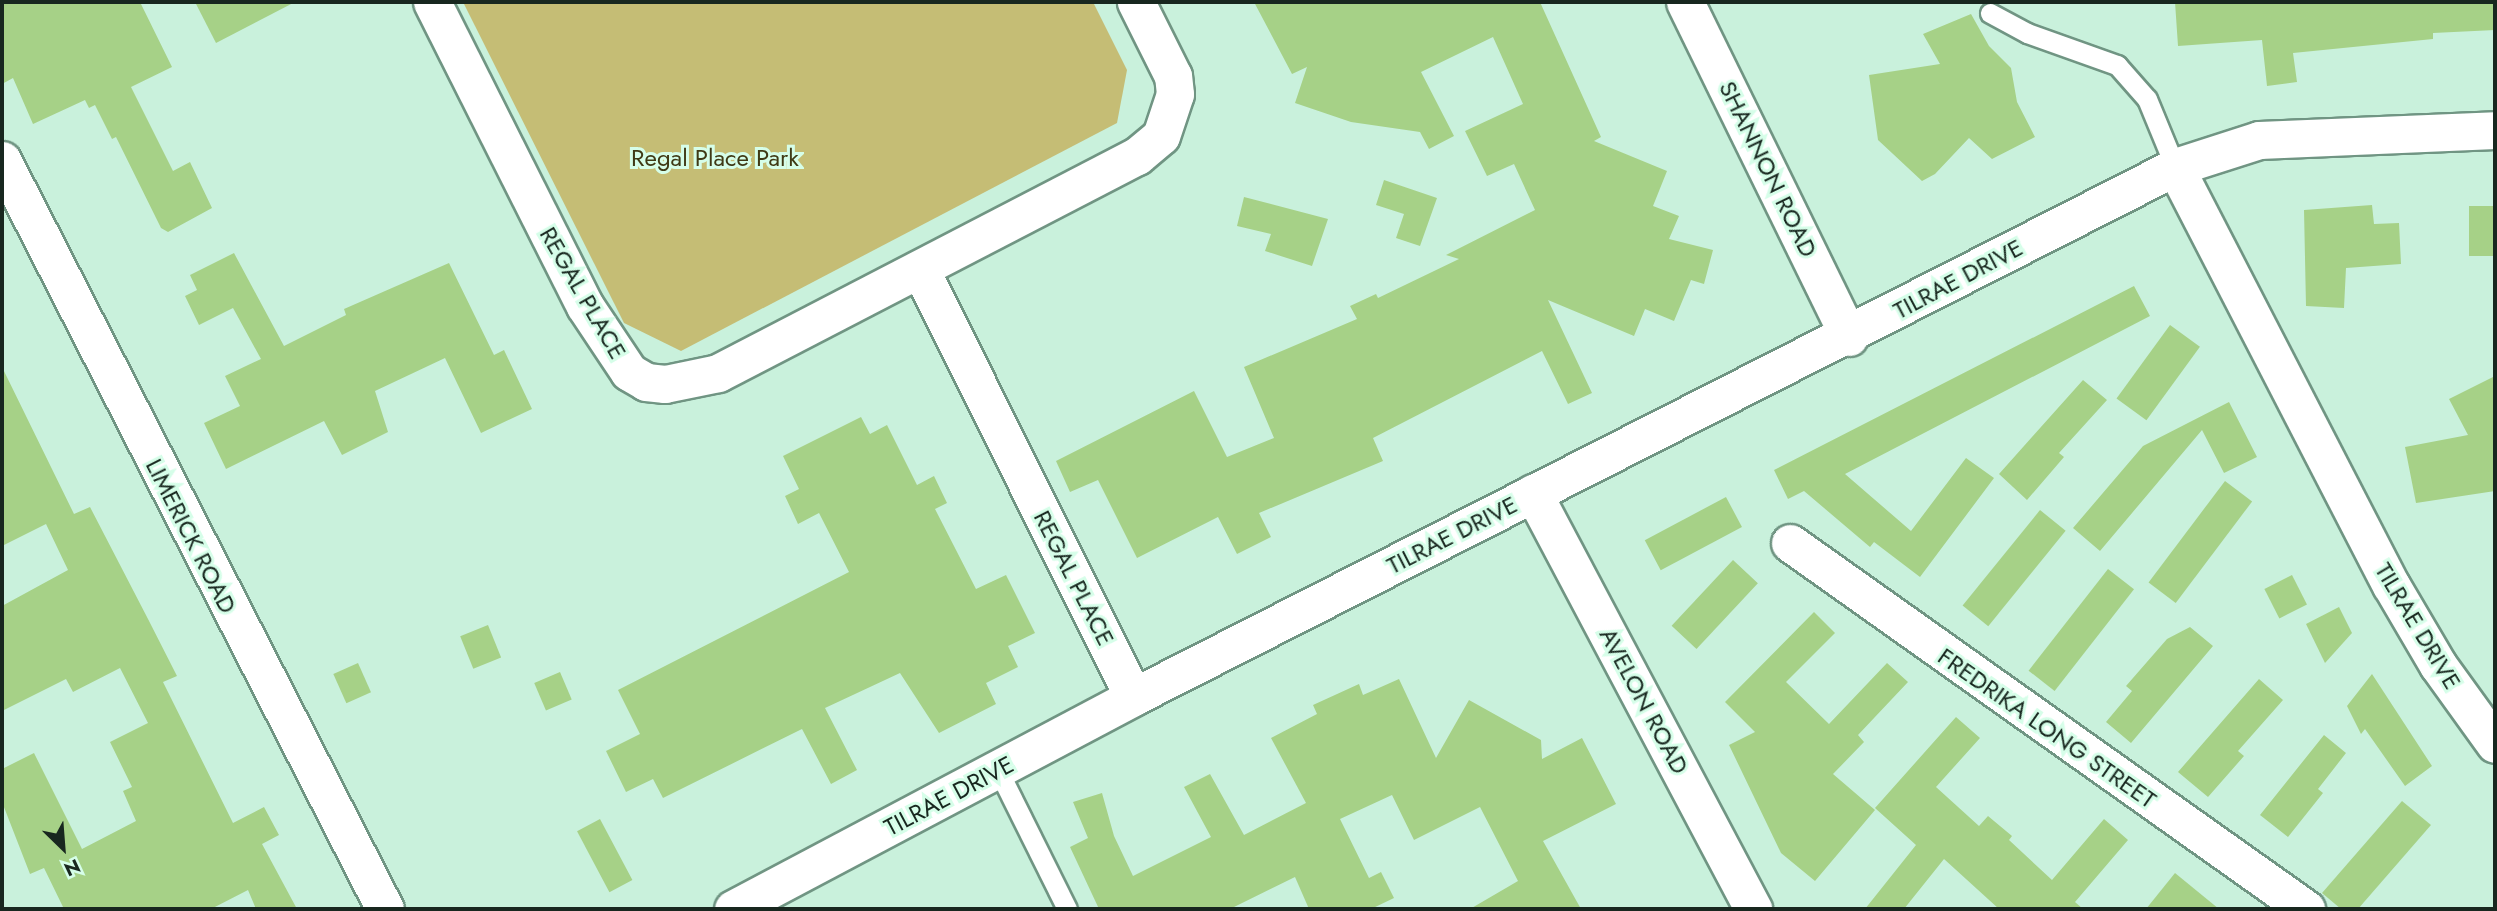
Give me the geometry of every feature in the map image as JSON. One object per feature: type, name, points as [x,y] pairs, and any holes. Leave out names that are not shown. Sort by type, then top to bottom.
[{"type":"street","name":"REGAL PLACE","points":[[432,2],[585,306],[629,372],[646,382],[683,384],[718,373],[920,271],[1137,156],[1161,136],[1175,94],[1173,76],[1136,2]]},
{"type":"street","name":"SHANNON ROAD","points":[[1685,2],[1849,337]]},
{"type":"street","name":"TILRAE DRIVE","points":[[733,909],[1133,697],[1533,493],[1849,337],[2175,167],[2259,140],[2495,130]]},
{"type":"street","name":"LIMERICK ROAD","points":[[2,160],[385,909]]},
{"type":"street","name":"TILRAE DRIVE","points":[[2175,167],[2391,584],[2438,665],[2495,744]]},
{"type":"street","name":"REGAL PLACE","points":[[920,271],[1133,697]]},
{"type":"street","name":"AVELON ROAD","points":[[1533,493],[1753,909]]},
{"type":"street","name":"FREDRIKA LONG STREET","points":[[1790,543],[2306,909]]},
{"type":"lane","points":[[1990,13],[2027,33],[2117,65],[2147,99],[2175,167]]},
{"type":"lane","points":[[998,770],[1067,909]]},
{"type":"green space","name":"Regal Place Park","points":[[463,2],[1093,2],[1127,70],[1117,123],[681,351],[624,323]]},
{"type":"building","points":[[2,2],[140,2],[172,67],[131,87],[173,171],[190,162],[212,208],[168,232],[161,228],[116,137],[112,139],[95,105],[89,108],[85,100],[33,124],[13,78],[2,84]]},
{"type":"building","points":[[195,2],[295,2],[216,43]]},
{"type":"building","points":[[1254,2],[1540,2],[1601,137],[1594,141],[1667,171],[1653,206],[1679,216],[1669,239],[1713,250],[1704,284],[1691,280],[1674,321],[1645,309],[1634,336],[1548,300],[1592,393],[1568,404],[1542,351],[1373,438],[1383,461],[1259,513],[1271,537],[1237,554],[1218,517],[1137,558],[1098,480],[1070,492],[1056,461],[1194,391],[1227,457],[1274,438],[1244,367],[1357,319],[1350,306],[1376,294],[1378,298],[1459,259],[1446,255],[1535,210],[1514,164],[1487,176],[1465,131],[1523,104],[1493,37],[1421,72],[1454,136],[1429,149],[1420,132],[1351,122],[1295,103],[1307,67],[1292,74]]},
{"type":"building","points":[[2175,2],[2495,2],[2495,30],[2433,33],[2433,39],[2293,53],[2297,82],[2267,86],[2262,40],[2178,46]]},
{"type":"building","points":[[1971,14],[1989,46],[2011,68],[2017,102],[2035,137],[1992,159],[1969,138],[1935,174],[1922,181],[1878,140],[1869,75],[1940,64],[1923,34]]},
{"type":"building","points":[[1384,180],[1437,198],[1420,246],[1396,238],[1404,214],[1376,205]]},
{"type":"building","points":[[1244,197],[1328,219],[1312,266],[1265,251],[1271,234],[1237,226]]},
{"type":"building","points":[[2372,205],[2374,224],[2399,223],[2401,264],[2346,268],[2344,308],[2306,306],[2304,210]]},
{"type":"building","points":[[2469,206],[2495,206],[2495,256],[2469,256]]},
{"type":"building","points":[[234,253],[284,346],[346,315],[344,309],[449,263],[494,355],[504,350],[532,409],[481,433],[445,358],[375,391],[388,432],[342,455],[324,421],[226,469],[204,423],[240,406],[225,376],[261,359],[233,308],[199,325],[185,296],[197,290],[190,275]]},
{"type":"building","points":[[2134,286],[2150,316],[1845,474],[1911,531],[1966,458],[1994,478],[1920,577],[1874,542],[1870,547],[1804,491],[1788,499],[1774,470]]},
{"type":"building","points":[[2170,325],[2200,347],[2146,420],[2117,399]]},
{"type":"building","points":[[2,367],[74,514],[90,507],[177,676],[163,682],[233,823],[264,807],[279,835],[262,844],[297,909],[256,909],[248,890],[211,909],[64,909],[44,868],[30,874],[2,802],[2,769],[34,753],[82,849],[136,821],[123,791],[132,787],[110,742],[148,723],[120,668],[73,692],[66,679],[2,711],[2,606],[68,570],[46,524],[2,546]]},
{"type":"building","points":[[2495,376],[2495,491],[2416,503],[2405,447],[2468,435],[2449,399]]},
{"type":"building","points":[[2083,380],[2107,400],[2059,453],[2064,457],[2027,500],[1999,474]]},
{"type":"building","points":[[2229,402],[2257,457],[2224,473],[2202,430],[2100,551],[2073,528],[2143,446]]},
{"type":"building","points":[[861,417],[870,434],[887,425],[917,485],[934,476],[947,503],[935,509],[976,589],[1006,575],[1035,633],[1008,646],[1018,667],[986,683],[996,704],[939,733],[900,673],[825,708],[857,770],[831,784],[802,729],[663,798],[653,779],[626,792],[606,751],[640,734],[618,690],[849,572],[819,513],[798,524],[785,496],[799,489],[783,456]]},
{"type":"building","points":[[2225,481],[2252,501],[2176,603],[2149,582]]},
{"type":"building","points":[[1726,497],[1742,527],[1661,570],[1645,540]]},
{"type":"building","points":[[2040,510],[2066,531],[1988,626],[1963,606]]},
{"type":"building","points":[[1733,560],[1758,583],[1696,649],[1672,626]]},
{"type":"building","points":[[2108,569],[2134,589],[2055,691],[2029,671]]},
{"type":"building","points":[[2292,575],[2307,604],[2279,618],[2264,589]]},
{"type":"building","points":[[2339,607],[2352,633],[2325,663],[2306,624]]},
{"type":"building","points":[[1814,612],[1835,633],[1786,682],[1829,724],[1887,663],[1908,682],[1858,735],[1864,742],[1833,774],[1875,810],[1815,881],[1781,853],[1729,745],[1755,732],[1725,702]]},
{"type":"building","points":[[488,625],[501,657],[473,669],[460,636]]},
{"type":"building","points":[[2190,627],[2213,646],[2131,743],[2106,722],[2132,691],[2126,686],[2167,639]]},
{"type":"building","points":[[358,663],[371,692],[346,703],[333,674]]},
{"type":"building","points":[[560,672],[572,700],[546,711],[534,683]]},
{"type":"building","points":[[2372,674],[2432,766],[2405,786],[2365,729],[2361,734],[2347,706]]},
{"type":"building","points":[[1399,679],[1436,758],[1469,700],[1541,740],[1542,759],[1582,738],[1616,804],[1543,841],[1581,909],[1470,909],[1518,881],[1480,807],[1414,840],[1392,795],[1340,819],[1369,878],[1381,872],[1394,898],[1371,909],[1309,909],[1295,877],[1230,909],[1099,909],[1070,847],[1088,838],[1073,802],[1102,793],[1114,836],[1133,876],[1211,837],[1184,787],[1210,774],[1244,835],[1306,803],[1271,738],[1317,714],[1313,705],[1359,684],[1363,695]]},
{"type":"building","points":[[2259,679],[2283,700],[2238,751],[2244,756],[2208,797],[2178,772]]},
{"type":"building","points":[[1956,717],[1980,738],[1936,787],[1979,826],[1988,816],[2012,836],[2009,840],[2052,880],[2104,819],[2128,840],[2075,902],[2083,909],[1999,909],[1944,859],[1904,909],[1865,909],[1916,845],[1875,808]]},
{"type":"building","points":[[2324,735],[2346,753],[2318,789],[2323,793],[2288,837],[2260,815]]},
{"type":"building","points":[[2402,801],[2431,825],[2358,909],[2341,909],[2322,893]]},
{"type":"building","points":[[600,819],[632,880],[609,892],[577,831]]},
{"type":"building","points":[[2175,873],[2219,909],[2146,909]]}]
